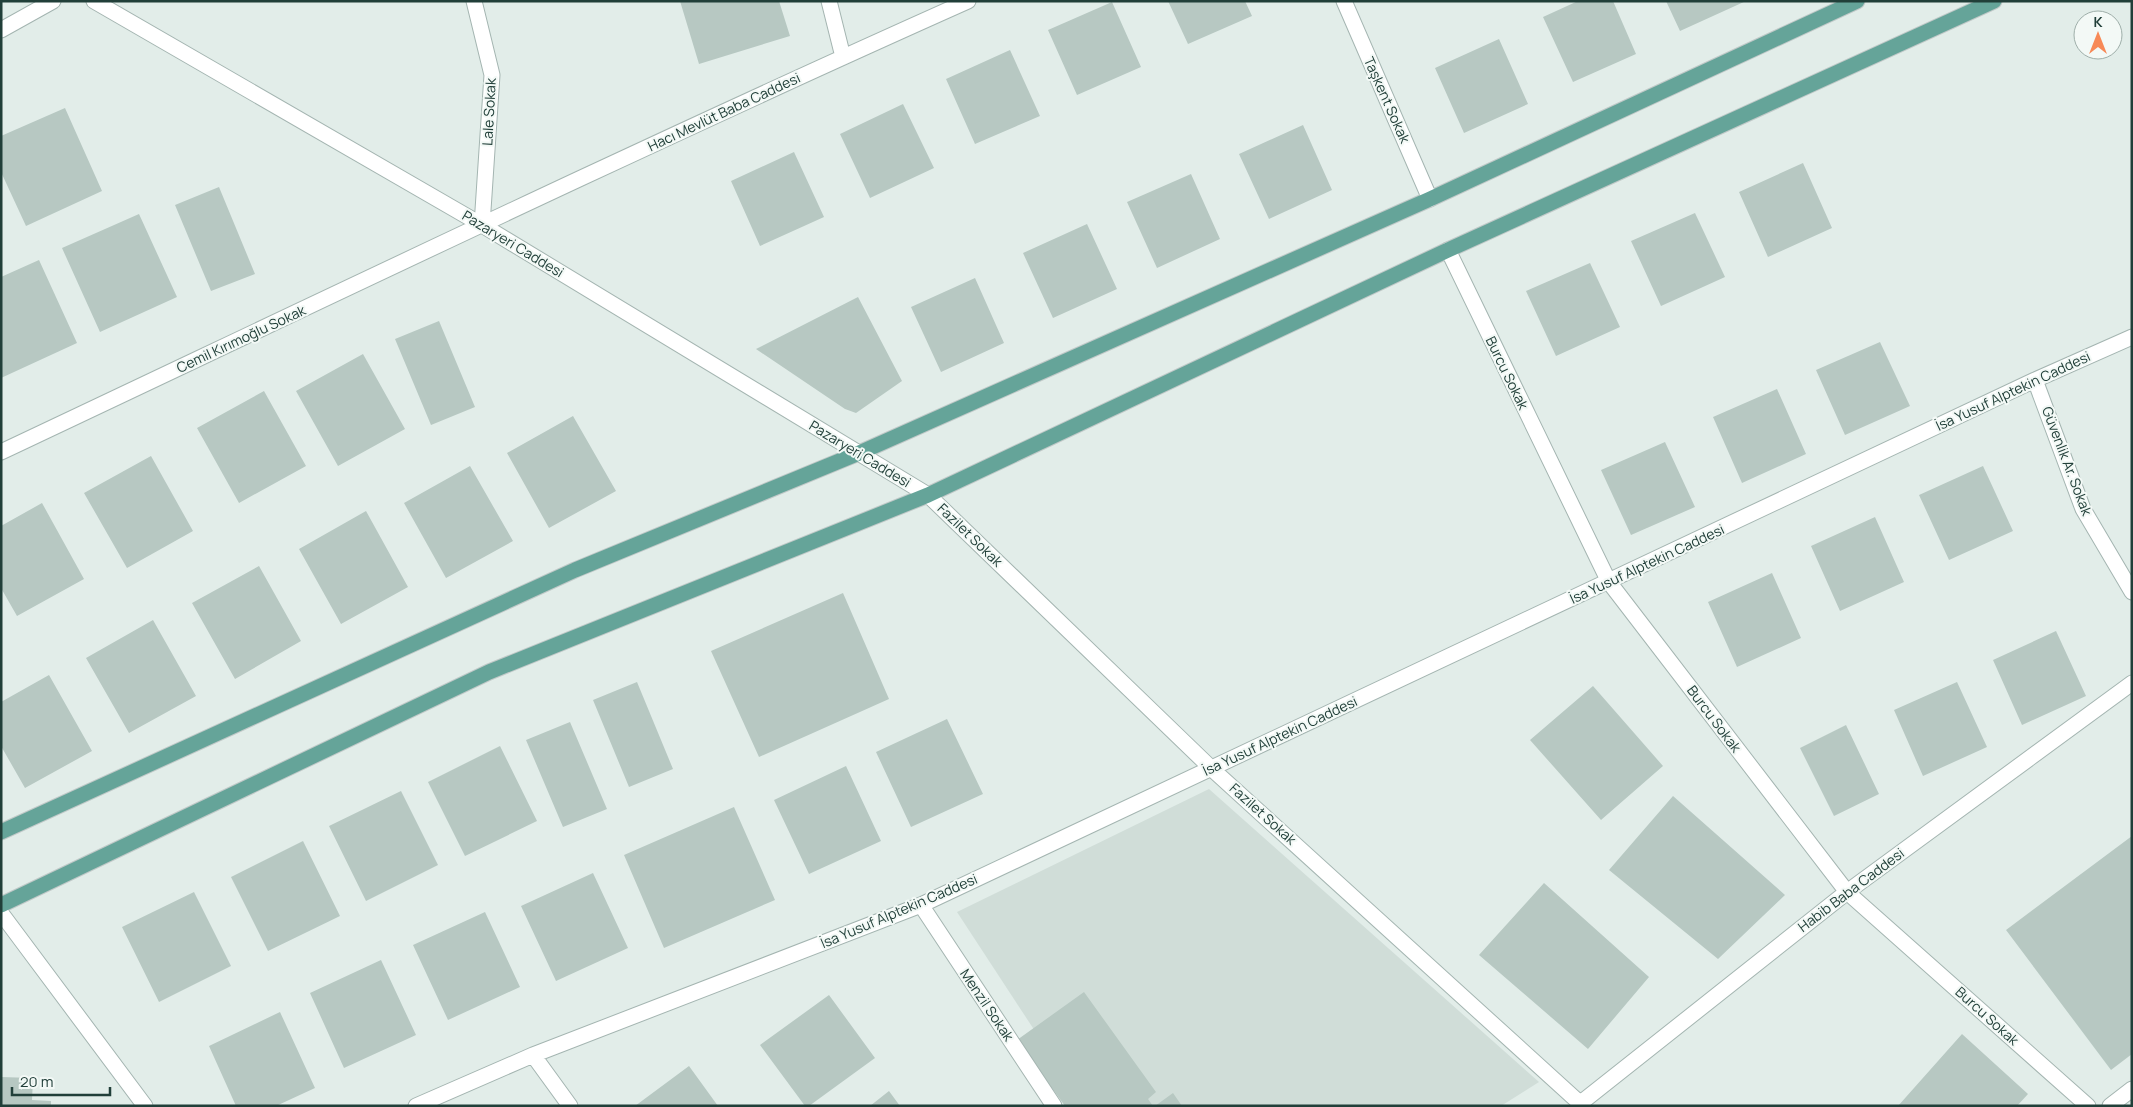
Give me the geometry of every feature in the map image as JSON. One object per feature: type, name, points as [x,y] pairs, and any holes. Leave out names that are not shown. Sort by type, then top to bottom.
[{"type":"main road","points":[[1,832],[575,570],[859,453],[1430,199],[1857,1]]},
{"type":"main road","points":[[1,905],[489,672],[928,495],[1448,250],[1994,1]]},
{"type":"street","points":[[1,30],[53,1]]},
{"type":"street","name":"Pazaryeri Caddesi","points":[[94,1],[482,225],[928,495]]},
{"type":"street","name":"Lale Sokak","points":[[474,1],[492,75],[482,225]]},
{"type":"street","points":[[829,1],[843,57]]},
{"type":"street","name":"Hacı Mevlüt Baba Caddesi","points":[[482,225],[968,1]]},
{"type":"street","name":"Taşkent Sokak","points":[[1344,1],[1430,199]]},
{"type":"street","name":"Cemil Kırımoğlu Sokak","points":[[1,452],[482,225]]},
{"type":"street","name":"Burcu Sokak","points":[[1448,250],[1609,582],[1847,892],[2088,1106]]},
{"type":"street","name":"İsa Yusuf Alptekin Caddesi","points":[[416,1106],[533,1055],[920,905],[2035,380],[2132,337]]},
{"type":"street","name":"Güvenlik Ar. Sokak","points":[[2035,380],[2083,509],[2132,592]]},
{"type":"street","name":"Fazilet Sokak","points":[[928,495],[1212,768],[1580,1105]]},
{"type":"street","name":"Habib Baba Caddesi","points":[[1580,1105],[1847,892],[2132,683]]},
{"type":"street","name":"Menzil Sokak","points":[[920,905],[1054,1106]]},
{"type":"street","points":[[1,913],[145,1106]]},
{"type":"street","points":[[533,1055],[570,1106]]},
{"type":"street","points":[[2110,1106],[2132,1089]]},
{"type":"shaded area","points":[[1209,789],[1539,1082],[1501,1106],[1084,1106],[957,912]]},
{"type":"building","points":[[680,1],[779,1],[790,36],[699,64]]},
{"type":"building","points":[[1168,1],[1245,1],[1252,16],[1188,44]]},
{"type":"building","points":[[1578,1],[1613,1],[1636,54],[1573,82],[1543,17]]},
{"type":"building","points":[[1666,1],[1746,1],[1680,31]]},
{"type":"building","points":[[1112,2],[1141,67],[1077,95],[1048,30]]},
{"type":"building","points":[[1499,39],[1528,104],[1464,133],[1435,68]]},
{"type":"building","points":[[1010,50],[1040,116],[975,144],[946,79]]},
{"type":"building","points":[[903,104],[934,168],[870,198],[840,134]]},
{"type":"building","points":[[65,108],[102,191],[26,226],[1,172],[1,136]]},
{"type":"building","points":[[1303,125],[1332,190],[1269,219],[1239,154]]},
{"type":"building","points":[[794,152],[824,217],[760,246],[731,181]]},
{"type":"building","points":[[1803,163],[1832,228],[1768,257],[1739,192]]},
{"type":"building","points":[[1191,174],[1220,239],[1157,268],[1127,202]]},
{"type":"building","points":[[219,187],[255,274],[211,291],[175,205]]},
{"type":"building","points":[[1695,213],[1725,277],[1661,306],[1631,241]]},
{"type":"building","points":[[139,214],[177,297],[100,332],[62,248]]},
{"type":"building","points":[[1087,224],[1117,289],[1053,318],[1023,253]]},
{"type":"building","points":[[39,260],[77,343],[1,378],[1,277]]},
{"type":"building","points":[[1590,263],[1620,327],[1556,356],[1526,291]]},
{"type":"building","points":[[975,278],[1004,343],[941,372],[911,307]]},
{"type":"building","points":[[858,297],[902,381],[856,413],[845,409],[756,349]]},
{"type":"building","points":[[439,321],[475,407],[431,425],[395,339]]},
{"type":"building","points":[[1880,342],[1910,406],[1845,435],[1816,370]]},
{"type":"building","points":[[363,354],[405,429],[338,466],[296,391]]},
{"type":"building","points":[[1777,389],[1806,454],[1742,483],[1713,417]]},
{"type":"building","points":[[264,391],[306,466],[239,503],[197,428]]},
{"type":"building","points":[[573,416],[616,491],[549,528],[507,453]]},
{"type":"building","points":[[1665,442],[1695,507],[1631,535],[1601,470]]},
{"type":"building","points":[[151,456],[193,531],[127,568],[84,493]]},
{"type":"building","points":[[470,466],[513,541],[446,578],[404,503]]},
{"type":"building","points":[[1983,466],[2013,531],[1949,560],[1919,495]]},
{"type":"building","points":[[42,503],[84,579],[17,616],[1,588],[1,526]]},
{"type":"building","points":[[366,511],[408,587],[341,624],[299,549]]},
{"type":"building","points":[[1875,517],[1904,582],[1840,611],[1811,546]]},
{"type":"building","points":[[259,566],[301,641],[235,679],[192,603]]},
{"type":"building","points":[[1772,573],[1801,638],[1737,667],[1708,602]]},
{"type":"building","points":[[843,593],[889,699],[759,757],[711,651]]},
{"type":"building","points":[[153,620],[196,696],[129,733],[86,658]]},
{"type":"building","points":[[2056,631],[2086,696],[2022,725],[1993,660]]},
{"type":"building","points":[[49,675],[92,751],[25,788],[1,746],[1,702]]},
{"type":"building","points":[[637,682],[673,769],[629,787],[593,700]]},
{"type":"building","points":[[1957,682],[1987,747],[1923,776],[1894,710]]},
{"type":"building","points":[[1593,686],[1663,766],[1601,820],[1530,740]]},
{"type":"building","points":[[947,719],[983,794],[911,827],[876,752]]},
{"type":"building","points":[[570,722],[607,809],[563,827],[526,740]]},
{"type":"building","points":[[1846,725],[1879,794],[1834,816],[1800,748]]},
{"type":"building","points":[[500,746],[537,821],[465,856],[428,782]]},
{"type":"building","points":[[846,766],[881,841],[809,874],[774,800]]},
{"type":"building","points":[[401,791],[438,865],[366,901],[329,826]]},
{"type":"building","points":[[1673,796],[1785,895],[1718,959],[1609,870]]},
{"type":"building","points":[[734,807],[775,900],[664,948],[624,855]]},
{"type":"building","points":[[2132,836],[2132,1054],[2111,1070],[2006,930]]},
{"type":"building","points":[[303,841],[340,916],[268,951],[231,877]]},
{"type":"building","points":[[593,873],[628,948],[556,981],[521,906]]},
{"type":"building","points":[[1544,883],[1649,977],[1588,1049],[1479,955]]},
{"type":"building","points":[[194,892],[231,966],[159,1002],[122,927]]},
{"type":"building","points":[[485,912],[520,987],[448,1020],[413,945]]},
{"type":"building","points":[[381,960],[416,1035],[344,1068],[310,993]]},
{"type":"building","points":[[1084,992],[1156,1092],[1148,1099],[1153,1106],[1065,1106],[1017,1040]]},
{"type":"building","points":[[829,995],[875,1058],[809,1106],[805,1106],[760,1045]]},
{"type":"building","points":[[280,1012],[315,1088],[276,1106],[236,1106],[209,1046]]},
{"type":"building","points":[[1962,1034],[2028,1094],[2017,1106],[1898,1106]]},
{"type":"building","points":[[689,1066],[718,1106],[635,1106]]},
{"type":"building","points":[[1,1077],[33,1078],[32,1100],[51,1101],[51,1106],[1,1106]]},
{"type":"building","points":[[889,1091],[900,1106],[870,1106]]},
{"type":"building","points":[[1173,1093],[1182,1106],[1155,1106]]}]
